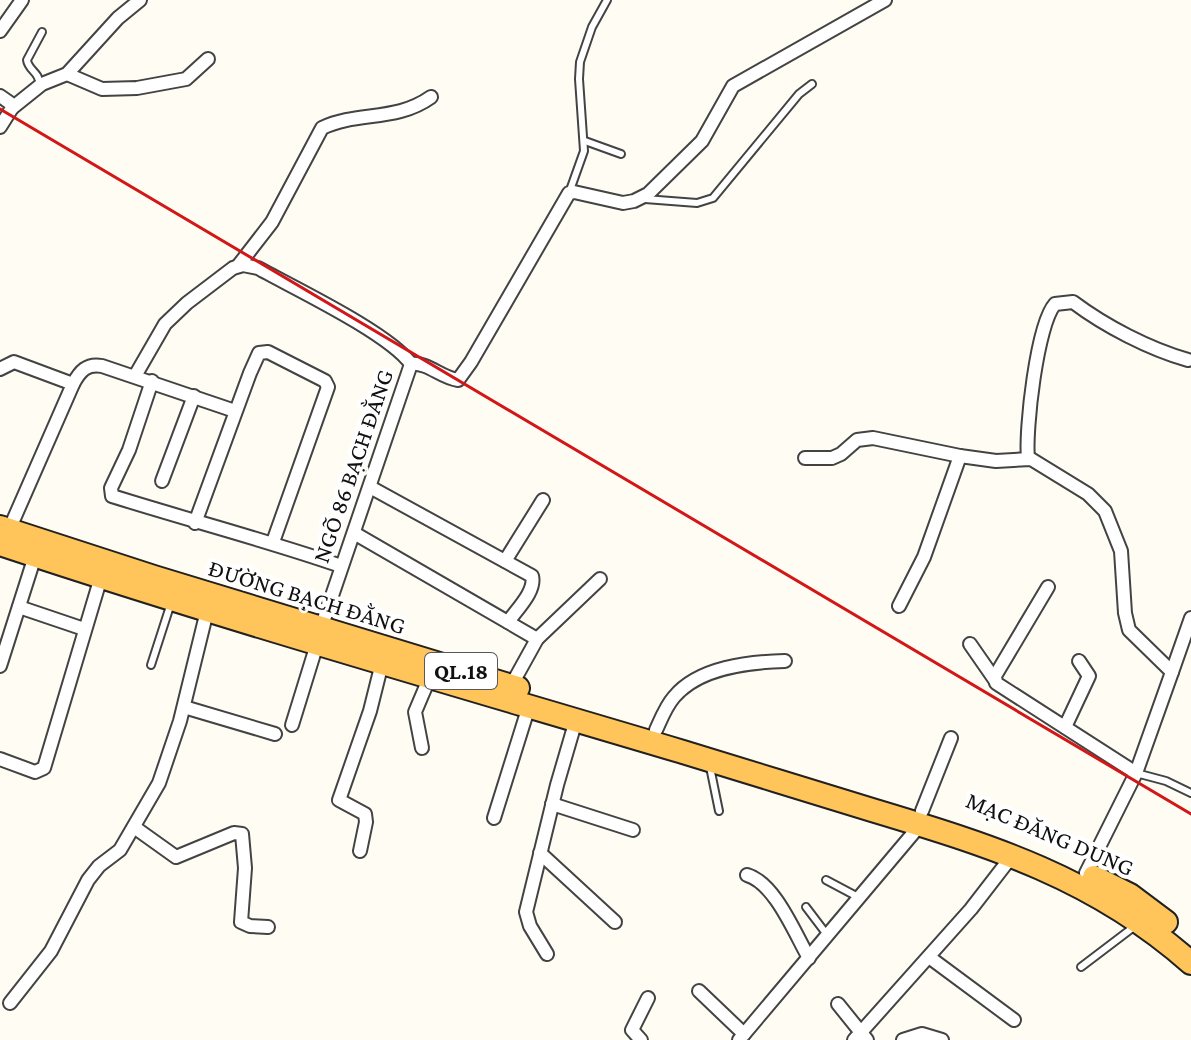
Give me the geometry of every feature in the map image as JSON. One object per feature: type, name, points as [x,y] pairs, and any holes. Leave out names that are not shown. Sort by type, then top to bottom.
[{"type":"highway","name":"ĐƯỜNG BẠCH ĐẰNG","points":[[3,534],[35,556],[101,577],[511,686],[656,730],[922,818]]},
{"type":"highway","name":"ĐƯỜNG BẠCH ĐẰNG","points":[[3,534],[177,595],[207,611],[319,636],[429,679],[922,818]]},
{"type":"highway","name":"MẠC ĐĂNG DUNG","points":[[922,818],[1059,874],[1140,922],[1191,963]]},
{"type":"highway","name":"MẠC ĐĂNG DUNG","points":[[922,818],[974,827],[1086,873],[1130,895],[1191,943]]},
{"type":"street","points":[[0,31],[22,0]]},
{"type":"street","points":[[0,127],[10,111],[38,87],[67,74],[118,18],[140,0]]},
{"type":"street","points":[[238,266],[258,268],[396,349],[411,364],[416,362],[458,380],[569,193],[623,203],[641,198],[660,184],[702,141],[733,86],[885,0]]},
{"type":"street","points":[[67,74],[102,89],[137,88],[186,79],[208,59]]},
{"type":"street","points":[[0,96],[10,103],[10,111]]},
{"type":"street","points":[[135,376],[171,317],[238,266],[272,222],[319,131],[345,121],[405,111],[431,97]]},
{"type":"street","points":[[1028,459],[1028,426],[1040,350],[1045,324],[1055,304],[1073,302],[1088,314],[1156,350],[1188,360]]},
{"type":"street","points":[[195,523],[235,411],[257,358],[263,351],[325,381],[328,387],[273,542]]},
{"type":"street","points":[[0,370],[10,362],[18,363],[73,384]]},
{"type":"street","points":[[3,534],[79,372],[94,364],[235,411]]},
{"type":"street","name":"NGÕ 86 BẠCH ĐẰNG","points":[[292,725],[341,566],[411,364]]},
{"type":"street","points":[[152,381],[111,494],[195,523],[273,542],[341,566]]},
{"type":"street","points":[[162,481],[194,396]]},
{"type":"street","points":[[805,458],[832,458],[857,440],[873,438],[996,461],[1028,459],[1078,487],[1105,511],[1114,529],[1124,563],[1126,623],[1133,635],[1172,672]]},
{"type":"street","points":[[899,606],[924,557],[960,456]]},
{"type":"street","points":[[370,487],[534,579],[531,590],[508,622]]},
{"type":"street","points":[[505,561],[543,500]]},
{"type":"street","points":[[354,533],[537,639]]},
{"type":"street","points":[[0,666],[35,556]]},
{"type":"street","points":[[0,759],[35,772],[44,768],[101,577]]},
{"type":"street","points":[[511,686],[537,639],[600,579]]},
{"type":"street","points":[[995,680],[1048,587]]},
{"type":"street","points":[[19,607],[84,629]]},
{"type":"street","points":[[10,1003],[51,951],[76,897],[99,866],[115,855],[159,783],[184,707],[207,611]]},
{"type":"street","points":[[1086,873],[1136,773],[1191,618]]},
{"type":"street","points":[[970,644],[998,685],[1136,773]]},
{"type":"street","points":[[656,730],[671,702],[684,688],[732,667],[785,661]]},
{"type":"street","points":[[1065,727],[1089,676],[1079,661]]},
{"type":"street","points":[[360,851],[365,814],[339,800],[370,711],[382,663]]},
{"type":"street","points":[[422,748],[415,712],[429,679]]},
{"type":"street","points":[[494,818],[529,706]]},
{"type":"street","points":[[184,707],[275,734]]},
{"type":"street","points":[[547,954],[530,926],[526,912],[576,720]]},
{"type":"street","points":[[699,991],[742,1037],[860,898],[922,818],[951,738]]},
{"type":"street","points":[[552,804],[633,830]]},
{"type":"street","points":[[134,827],[176,857],[234,833],[242,834],[245,868],[241,922],[268,927]]},
{"type":"street","points":[[540,853],[615,922]]},
{"type":"street","points":[[838,1004],[861,1037],[1012,856]]},
{"type":"street","points":[[747,875],[763,882],[771,892],[809,958]]},
{"type":"street","points":[[929,957],[1014,1020]]},
{"type":"street","points":[[641,1040],[632,1030],[648,998]]},
{"type":"street","points":[[903,1040],[922,1034],[942,1040]]},
{"type":"lane","points":[[569,193],[583,157],[585,141],[580,62],[592,27],[607,0]]},
{"type":"lane","points":[[38,87],[38,75],[27,60],[42,32]]},
{"type":"lane","points":[[641,198],[657,202],[697,203],[713,198],[799,94],[812,84]]},
{"type":"lane","points":[[585,141],[621,154]]},
{"type":"lane","points":[[151,665],[177,595]]},
{"type":"lane","points":[[708,760],[719,811]]},
{"type":"lane","points":[[1136,773],[1166,781],[1191,793]]},
{"type":"lane","points":[[826,880],[860,898]]},
{"type":"lane","points":[[806,907],[828,936]]},
{"type":"lane","points":[[1081,967],[1140,922]]},
{"type":"railway","points":[[0,109],[1191,814]]}]
